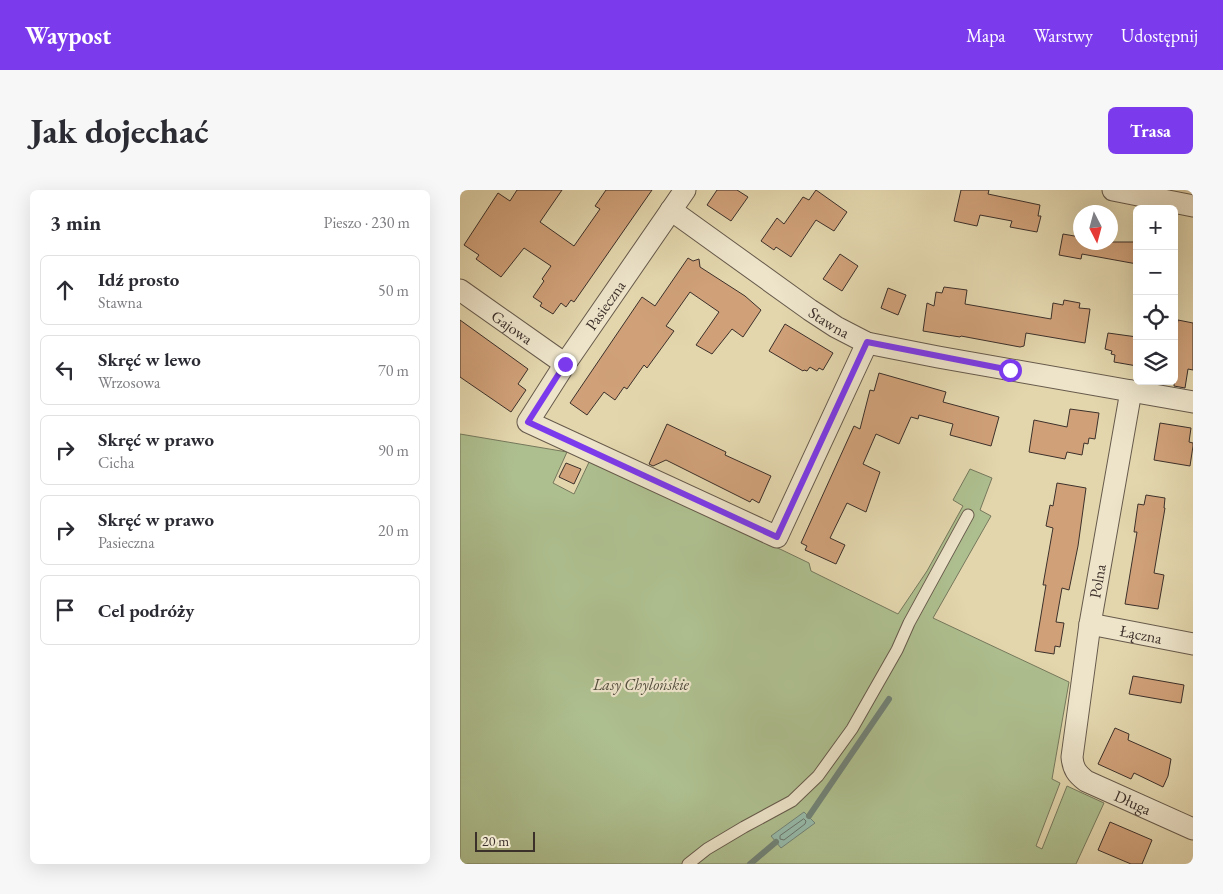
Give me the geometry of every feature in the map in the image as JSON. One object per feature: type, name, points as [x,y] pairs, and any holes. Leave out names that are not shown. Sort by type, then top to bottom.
[{"type":"street","name":"Pasieczna","points":[[685,190],[565,364],[528,422],[777,537],[867,342]]},
{"type":"street","points":[[1112,190],[1193,206]]},
{"type":"street","name":"Stawna","points":[[671,210],[810,310],[836,327],[867,342],[938,357],[1193,402]]},
{"type":"street","name":"Gajowa","points":[[460,290],[565,364]]},
{"type":"street","name":"Polna","points":[[1076,772],[1072,757],[1090,624],[1131,391]]},
{"type":"street","name":"Łączna","points":[[1090,624],[1193,644]]},
{"type":"street","name":"Długa","points":[[1076,772],[1086,781],[1193,829]]},
{"type":"lane","points":[[688,864],[706,849],[792,801],[818,776],[852,729],[897,650],[909,623],[968,515]]},
{"type":"green space","name":"Lasy Chylońskie","points":[[460,434],[567,452],[553,483],[574,494],[590,460],[809,563],[811,571],[898,614],[927,571],[963,506],[953,500],[970,469],[992,478],[980,510],[991,516],[933,618],[1069,682],[1052,779],[1060,783],[1036,846],[1042,849],[1067,786],[1104,803],[1076,864],[460,864]]},
{"type":"water","points":[[804,812],[815,823],[781,848],[771,836]]},
{"type":"building","points":[[517,190],[562,190],[540,222],[574,246],[600,209],[595,206],[606,190],[652,190],[574,302],[571,300],[566,307],[561,303],[553,314],[540,306],[542,303],[533,297],[551,266],[524,248],[501,277],[476,259],[479,255],[464,245],[498,193],[510,201]]},
{"type":"building","points":[[717,190],[737,190],[748,197],[731,221],[707,205]]},
{"type":"building","points":[[816,190],[847,212],[834,231],[816,220],[791,257],[776,247],[774,250],[761,241],[777,218],[784,224],[803,197],[809,200]]},
{"type":"building","points":[[961,190],[989,190],[988,194],[1040,205],[1038,216],[1041,216],[1037,232],[1010,227],[1012,221],[980,215],[977,226],[954,221]]},
{"type":"building","points":[[1063,234],[1073,236],[1073,250],[1118,250],[1118,242],[1133,242],[1133,263],[1082,254],[1081,259],[1059,255]]},
{"type":"building","points":[[840,254],[858,266],[842,291],[823,279]]},
{"type":"building","points":[[688,258],[693,261],[699,259],[700,267],[745,296],[761,310],[743,337],[732,329],[712,354],[696,345],[719,312],[690,292],[666,326],[674,331],[647,368],[644,365],[627,389],[624,387],[615,400],[604,392],[587,415],[570,403],[642,297],[655,306]]},
{"type":"building","points":[[944,287],[967,290],[965,304],[1051,319],[1053,303],[1063,305],[1064,300],[1080,303],[1079,308],[1090,309],[1085,343],[1026,333],[1024,346],[1020,347],[923,331],[927,303],[934,306],[936,292],[942,293]]},
{"type":"building","points":[[888,288],[906,295],[898,315],[881,308]]},
{"type":"building","points":[[460,320],[528,369],[518,384],[526,390],[511,412],[460,377]]},
{"type":"building","points":[[1178,320],[1193,323],[1193,370],[1188,369],[1185,388],[1174,386],[1178,385]]},
{"type":"building","points":[[785,324],[833,353],[823,370],[819,368],[817,371],[810,367],[807,371],[803,371],[769,351]]},
{"type":"building","points":[[1108,333],[1133,336],[1133,365],[1114,362],[1115,355],[1111,354],[1112,351],[1105,349]]},
{"type":"building","points":[[879,373],[946,392],[943,402],[999,417],[991,446],[950,435],[953,424],[919,415],[918,419],[911,417],[899,444],[876,434],[863,464],[880,472],[866,512],[847,503],[830,538],[845,545],[836,564],[805,550],[807,546],[801,543],[854,426],[860,429],[870,390],[874,391]]},
{"type":"building","points":[[1070,409],[1099,413],[1095,439],[1089,438],[1088,444],[1084,443],[1082,455],[1067,452],[1065,459],[1029,452],[1034,420],[1067,427]]},
{"type":"building","points":[[1160,423],[1191,428],[1189,442],[1193,443],[1193,446],[1190,466],[1154,460]]},
{"type":"building","points":[[667,424],[726,452],[725,455],[771,476],[759,503],[752,499],[750,502],[666,460],[653,466],[649,464]]},
{"type":"building","points":[[566,463],[581,469],[574,484],[559,477]]},
{"type":"building","points":[[1057,483],[1086,488],[1078,546],[1069,590],[1062,588],[1056,622],[1064,623],[1060,647],[1055,646],[1054,654],[1035,651],[1046,585],[1043,585],[1053,528],[1046,526],[1050,505],[1053,506]]},
{"type":"building","points":[[1146,495],[1165,498],[1154,573],[1164,575],[1158,609],[1125,604],[1137,532],[1134,532],[1138,504],[1144,505]]},
{"type":"building","points":[[1133,676],[1184,685],[1181,703],[1129,694]]},
{"type":"building","points":[[1115,728],[1129,734],[1128,740],[1171,759],[1168,776],[1163,787],[1134,773],[1131,779],[1098,764]]},
{"type":"building","points":[[1110,822],[1152,840],[1142,864],[1131,864],[1098,850]]},
{"type":"waterway","points":[[809,816],[889,699]]},
{"type":"waterway","points":[[750,864],[776,842]]},
{"type":"route","points":[[565,364],[528,422],[777,537],[867,342],[1010,370]]}]
